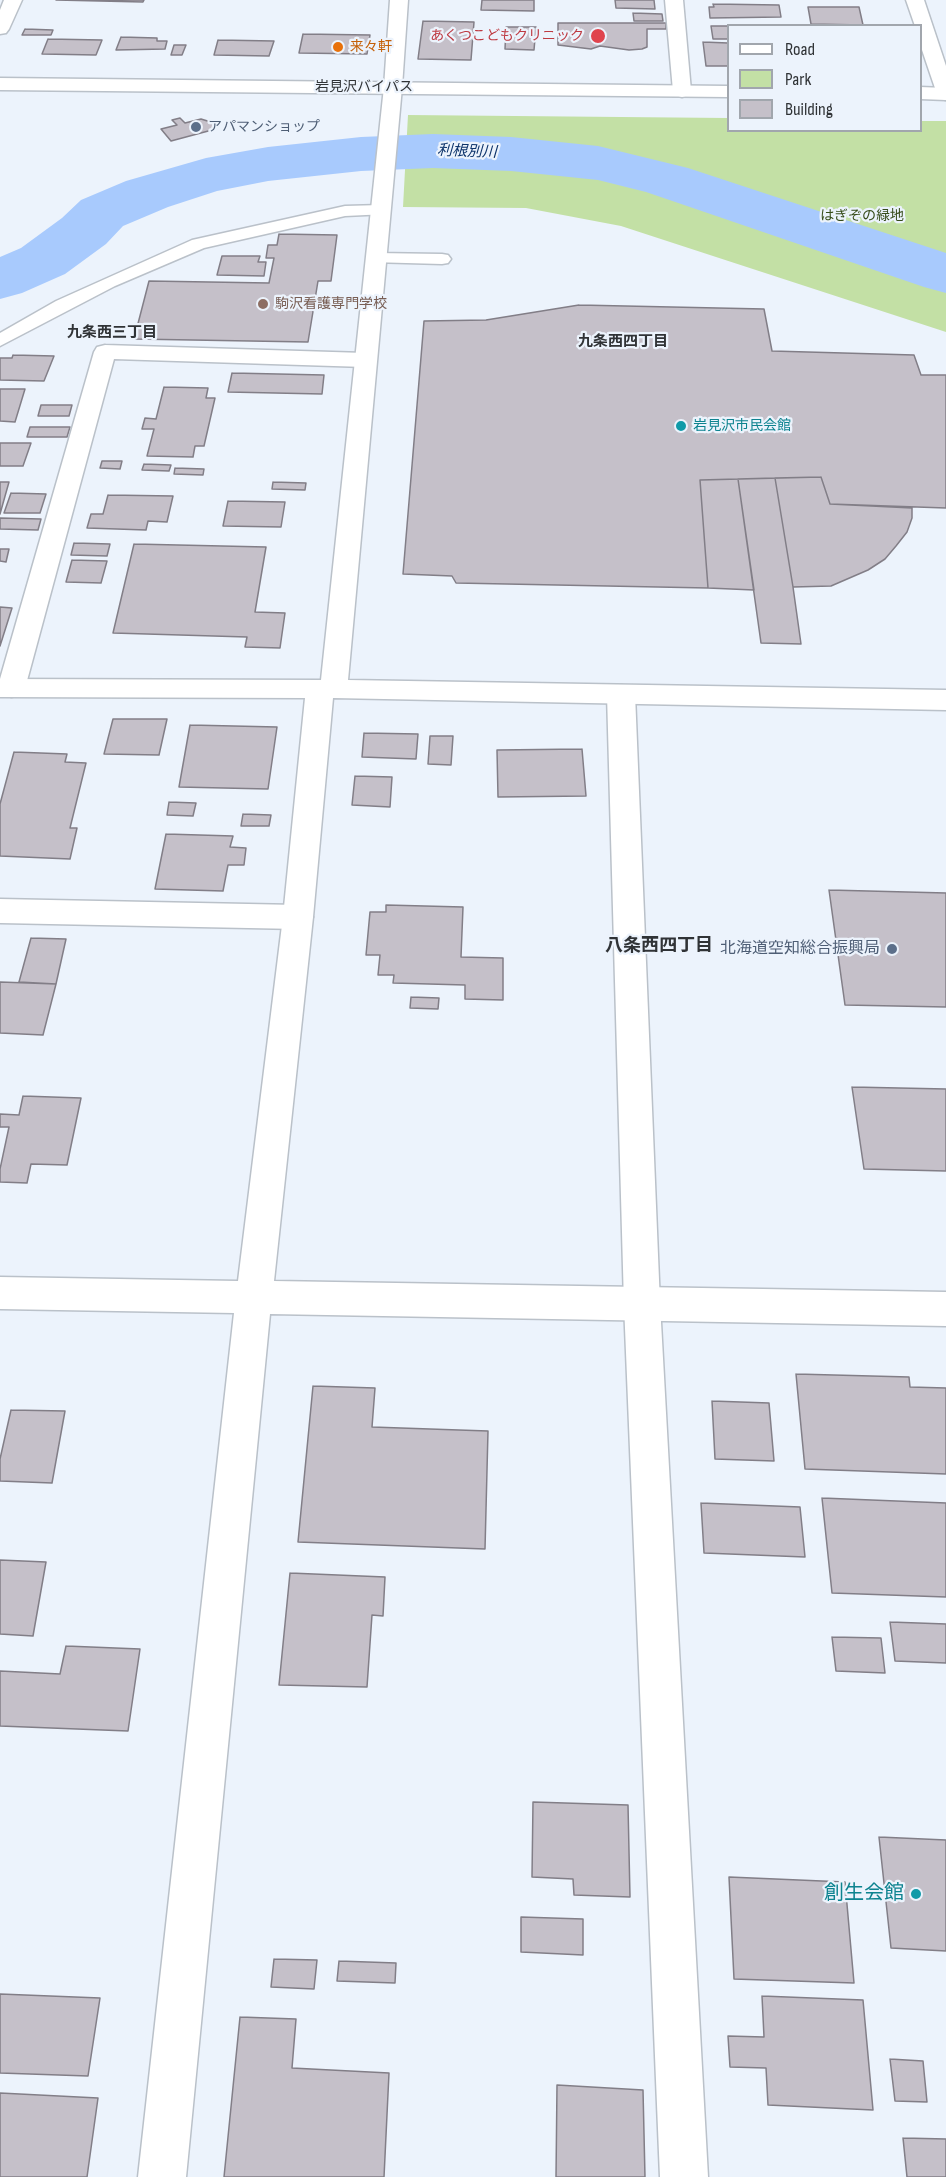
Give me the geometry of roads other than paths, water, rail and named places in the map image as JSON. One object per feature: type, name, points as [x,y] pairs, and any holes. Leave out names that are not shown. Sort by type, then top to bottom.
[{"type":"main road","points":[[0,29],[13,0]]},
{"type":"main road","points":[[162,2177],[254,1298],[365,360],[393,87],[399,0]]},
{"type":"main road","points":[[674,0],[682,91]]},
{"type":"main road","points":[[915,0],[946,94],[922,93]]},
{"type":"main road","name":"岩見沢バイパス","points":[[0,84],[727,92]]},
{"type":"main road","points":[[365,360],[105,352],[6,688],[327,689],[946,700]]},
{"type":"main road","points":[[621,694],[642,1304],[684,2177]]},
{"type":"main road","points":[[0,911],[298,917]]},
{"type":"main road","points":[[0,1293],[946,1309]]},
{"type":"lane","points":[[0,341],[62,304],[198,244],[345,211],[381,206]]},
{"type":"lane","points":[[376,258],[442,259]]},
{"type":"waterway","name":"利根別川","points":[[0,280],[43,261],[84,231],[102,213],[147,194],[206,176],[268,164],[361,154],[433,151],[511,154],[598,163],[667,180],[946,274]]},
{"type":"place","name":"あくつこどもクリニック","points":[[598,36]]},
{"type":"place","name":"来々軒","points":[[338,47]]},
{"type":"place","name":"アパマンショップ","points":[[196,127]]},
{"type":"place","name":"駒沢看護専門学校","points":[[263,304]]},
{"type":"place","name":"岩見沢市民会館","points":[[681,426]]},
{"type":"place","name":"北海道空知総合振興局","points":[[892,949]]},
{"type":"place","name":"創生会館","points":[[916,1894]]},
{"type":"district","name":"九条西三丁目","points":[[112,333]]},
{"type":"district","name":"九条西四丁目","points":[[623,342]]},
{"type":"district","name":"八条西四丁目","points":[[659,946]]},
{"type":"park label","name":"はぎぞの緑地","points":[[862,216]]}]
